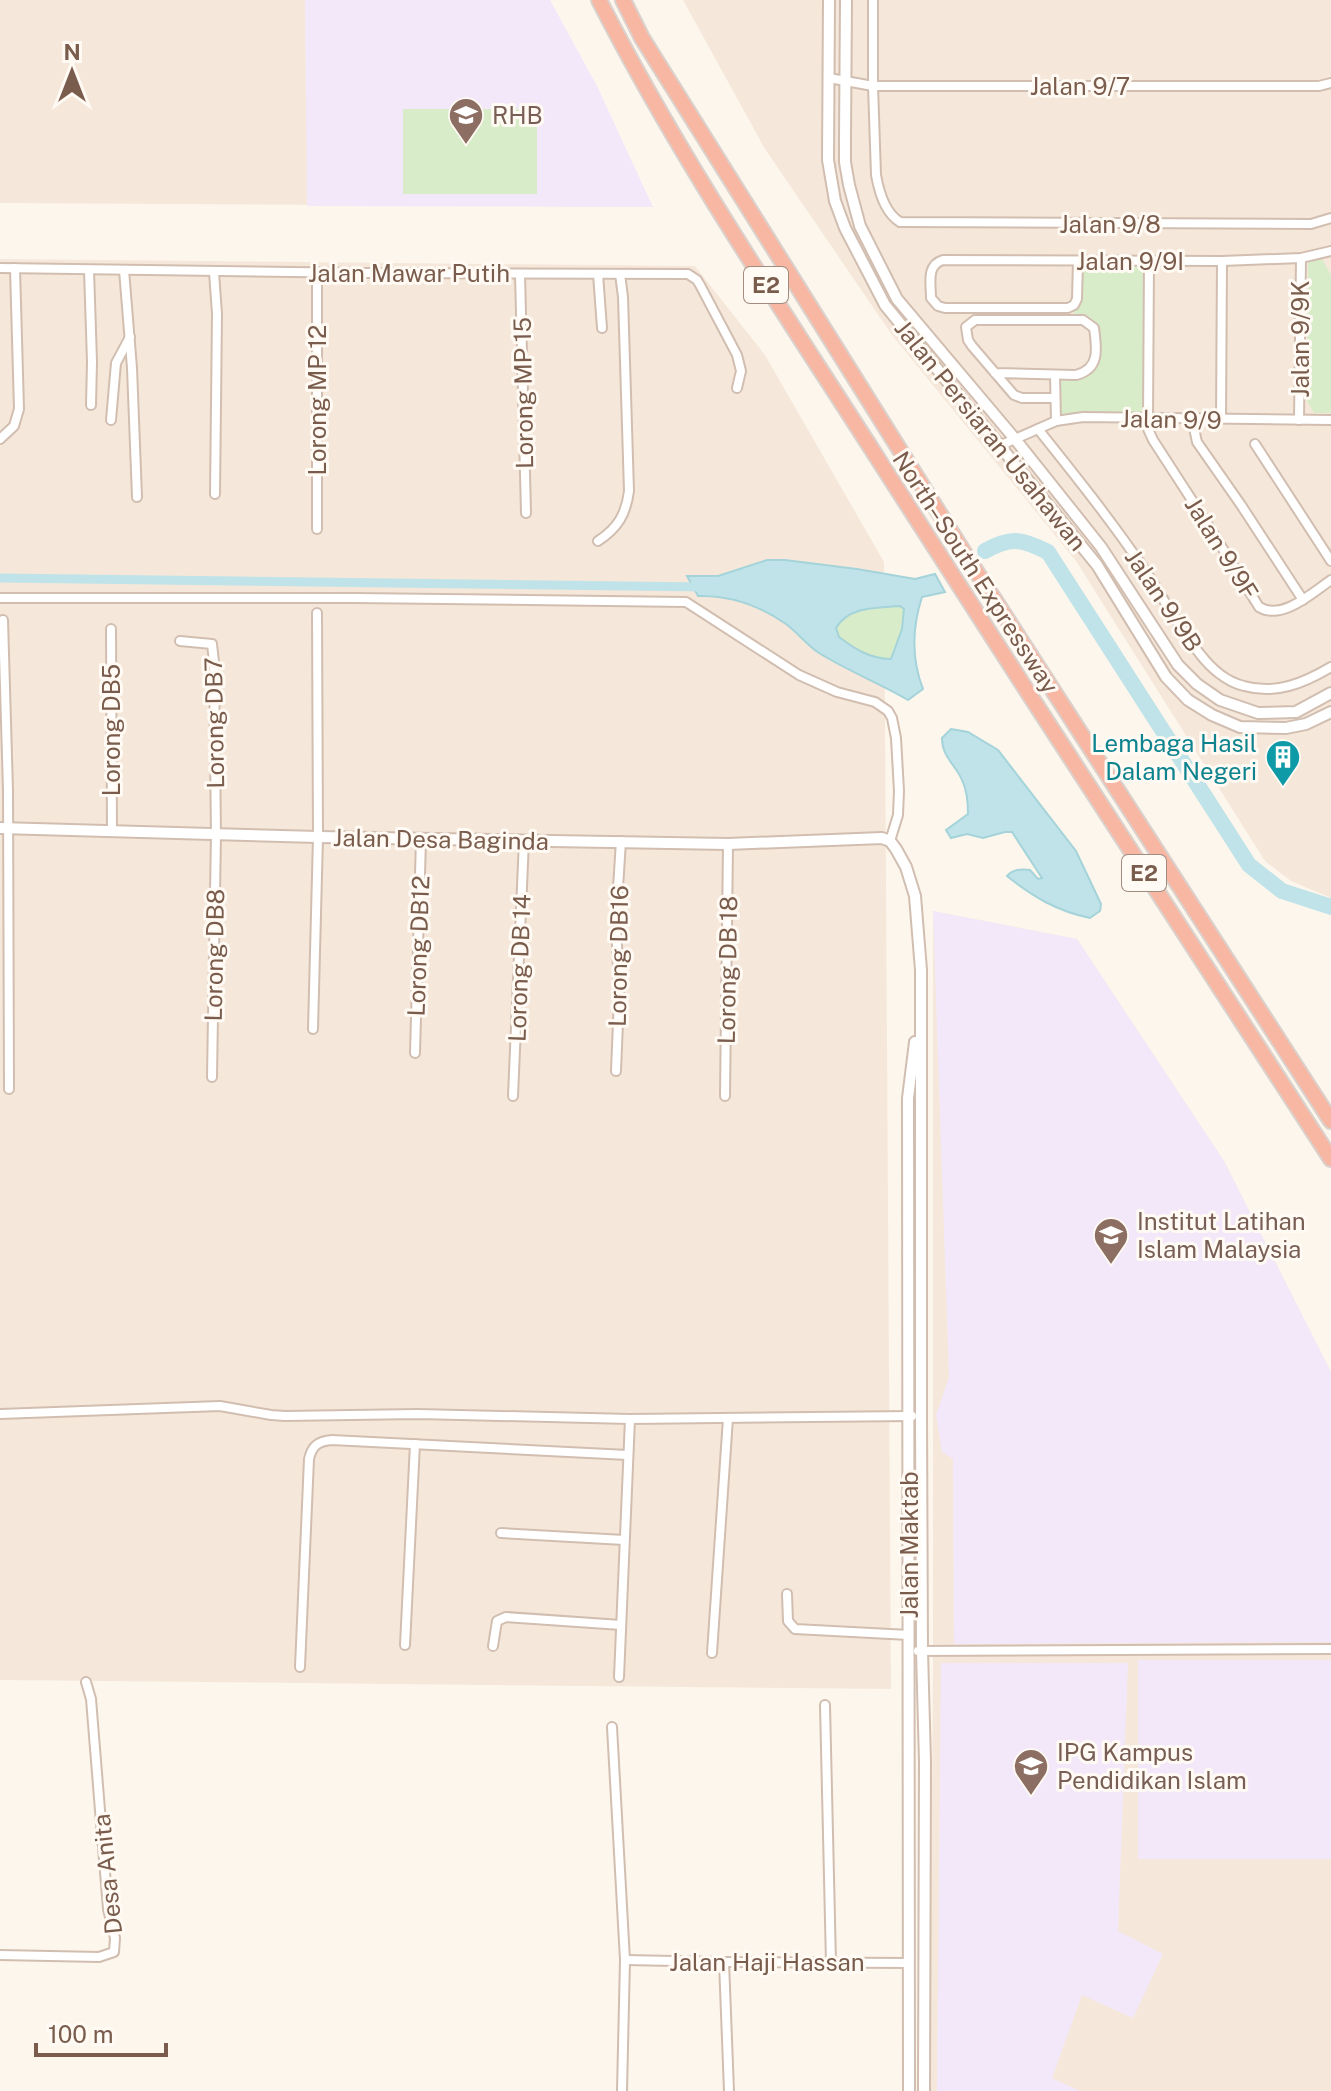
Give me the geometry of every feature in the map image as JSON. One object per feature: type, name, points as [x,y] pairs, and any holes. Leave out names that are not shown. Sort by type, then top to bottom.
[{"type":"highway","name":"North–South Expressway","points":[[599,0],[623,48],[722,216],[958,586],[1331,1159]]},
{"type":"highway","name":"North–South Expressway","points":[[623,0],[642,38],[975,571],[1331,1121]]},
{"type":"street","name":"Jalan Persiaran Usahawan","points":[[829,0],[828,160],[831,181],[835,201],[851,241],[885,305],[1097,565],[1166,677],[1188,700],[1240,727],[1286,728],[1313,722],[1331,712]]},
{"type":"street","name":"Jalan Persiaran Usahawan","points":[[846,0],[845,162],[853,206],[897,299],[1101,547],[1178,665],[1197,684],[1220,700],[1258,713],[1296,712],[1331,693]]},
{"type":"street","points":[[873,0],[873,86]]},
{"type":"street","name":"Jalan 9/7","points":[[829,78],[873,86],[1319,86],[1331,83]]},
{"type":"street","name":"Jalan 9/8","points":[[873,86],[876,175],[890,215],[904,223],[1311,224],[1331,218]]},
{"type":"street","name":"Jalan 9/9I","points":[[1078,261],[1077,299],[1068,308],[945,308],[938,306],[931,298],[931,269],[943,260],[1222,261],[1330,255]]},
{"type":"street","name":"Jalan 9/9K","points":[[1299,420],[1301,258]]},
{"type":"street","points":[[1148,419],[1149,261]]},
{"type":"street","points":[[1221,419],[1222,261]]},
{"type":"street","name":"Jalan Mawar Putih","points":[[0,268],[214,272],[683,273],[697,280],[737,355],[741,371],[737,388]]},
{"type":"street","points":[[0,439],[14,426],[19,409],[15,268]]},
{"type":"street","points":[[89,270],[91,405]]},
{"type":"street","points":[[124,270],[137,497]]},
{"type":"street","points":[[214,272],[217,314],[215,494]]},
{"type":"street","name":"Lorong MP 12","points":[[317,272],[317,529]]},
{"type":"street","name":"Lorong MP 15","points":[[520,274],[526,513]]},
{"type":"street","points":[[598,274],[602,328]]},
{"type":"street","points":[[598,541],[617,526],[629,491],[620,274]]},
{"type":"street","points":[[995,373],[1076,375],[1092,368],[1095,361],[1094,328],[1083,320],[975,320],[966,327],[968,340],[995,373],[1018,397],[1055,398]]},
{"type":"street","points":[[111,420],[116,363],[130,337]]},
{"type":"street","points":[[1055,375],[1056,421]]},
{"type":"street","name":"Jalan 9/9","points":[[999,446],[1056,421],[1083,417],[1331,420]]},
{"type":"street","name":"Jalan 9/9F","points":[[1148,419],[1153,440],[1259,607],[1272,612],[1280,610],[1303,600],[1331,580]]},
{"type":"street","points":[[1192,419],[1197,442],[1303,600]]},
{"type":"street","name":"Jalan 9/9B","points":[[1038,429],[1142,566],[1199,654],[1213,669],[1243,686],[1264,689],[1287,688],[1331,667]]},
{"type":"street","points":[[1255,444],[1331,561]]},
{"type":"street","points":[[0,598],[686,602],[799,675],[837,692],[875,702],[888,711],[896,738],[899,791],[898,815],[886,840]]},
{"type":"street","points":[[313,1029],[318,837],[317,613]]},
{"type":"street","points":[[3,620],[8,776],[4,828],[9,1089]]},
{"type":"street","name":"Lorong DB5","points":[[111,629],[112,831]]},
{"type":"street","name":"Lorong DB7","points":[[180,641],[212,644],[216,834]]},
{"type":"street","name":"Jalan Desa Baginda","points":[[4,828],[728,844],[886,840]]},
{"type":"street","name":"Lorong DB8","points":[[212,1077],[216,834]]},
{"type":"street","name":"Lorong DB12","points":[[415,1053],[421,839]]},
{"type":"street","name":"Lorong DB 14","points":[[513,1096],[524,840]]},
{"type":"street","name":"Jalan Maktab","points":[[886,840],[906,867],[915,896],[921,970],[909,1635],[909,2091]]},
{"type":"street","name":"Lorong DB16","points":[[616,1071],[619,998],[616,919],[621,841]]},
{"type":"street","name":"Lorong DB 18","points":[[725,1096],[728,844]]},
{"type":"street","points":[[0,1414],[220,1406],[271,1415],[418,1414],[630,1419],[915,1416]]},
{"type":"street","name":"Jalan Maktab","points":[[915,1416],[925,1762],[924,2091]]},
{"type":"street","points":[[712,1653],[728,1418]]},
{"type":"street","points":[[619,1677],[630,1419]]},
{"type":"street","points":[[300,1667],[309,1459],[315,1445],[332,1440],[628,1455]]},
{"type":"street","points":[[405,1645],[415,1444]]},
{"type":"street","points":[[501,1533],[624,1540]]},
{"type":"street","points":[[787,1594],[788,1621],[795,1629],[909,1635]]},
{"type":"street","points":[[493,1646],[497,1621],[506,1617],[621,1625]]},
{"type":"street","points":[[909,1651],[1331,1649]]},
{"type":"street","name":"Desa Anita","points":[[0,1955],[99,1957],[114,1952],[91,1699],[86,1682]]},
{"type":"street","points":[[825,1705],[831,1963]]},
{"type":"street","points":[[612,1727],[625,1960],[622,2091]]},
{"type":"street","points":[[909,1957],[924,1953]]},
{"type":"street","name":"Jalan Haji Hassan","points":[[625,1960],[831,1963],[909,1957]]},
{"type":"street","points":[[724,1962],[729,2091]]},
{"type":"shaded area","points":[[0,0],[546,0],[653,207],[0,203]]},
{"type":"shaded area","name":"RHB","points":[[305,0],[550,0],[597,86],[653,207],[307,206]]},
{"type":"shaded area","points":[[683,0],[1331,0],[1331,898],[1291,881],[1265,861],[1076,561],[892,335],[765,149]]},
{"type":"shaded area","points":[[0,259],[695,266],[765,355],[884,562],[891,1689],[0,1680]]},
{"type":"shaded area","points":[[933,911],[1077,939],[1224,1161],[1331,1372],[1331,2091],[930,2091]]},
{"type":"shaded area","name":"Institut Latihan Islam Malaysia","points":[[933,911],[1077,939],[1224,1161],[1331,1372],[1331,1642],[954,1644],[953,1459],[942,1452],[936,1415],[949,1377]]},
{"type":"shaded area","points":[[1138,1660],[1331,1660],[1331,1859],[1138,1859]]},
{"type":"shaded area","name":"IPG Kampus Pendidikan Islam","points":[[941,1663],[1128,1663],[1118,1931],[1163,1954],[1133,2018],[1082,1995],[1052,2078],[1080,2091],[937,2091]]},
{"type":"green space","points":[[403,109],[537,109],[537,194],[403,194]]},
{"type":"green space","points":[[1322,259],[1331,275],[1331,413],[1314,413],[1307,401],[1308,262]]},
{"type":"green space","points":[[1078,261],[1149,261],[1148,419],[1056,421],[1055,375],[1092,368],[1095,335],[1068,308],[1074,305]]},
{"type":"green space","points":[[900,606],[904,609],[902,629],[891,659],[870,655],[839,637],[836,628],[848,616],[864,610]]},
{"type":"water","points":[[767,560],[857,569],[915,579],[935,574],[945,592],[922,597],[916,620],[916,666],[923,689],[908,700],[819,653],[786,624],[766,612],[733,600],[698,596],[687,576],[718,576]],"holes":[[[900,606],[904,609],[902,629],[891,659],[863,652],[839,637],[836,628],[856,612]]]},
{"type":"water","points":[[951,729],[968,732],[998,750],[1076,851],[1101,904],[1100,911],[1090,918],[1056,907],[1007,876],[1015,871],[1030,870],[1038,879],[1042,878],[1012,832],[983,838],[967,834],[951,838],[946,830],[968,814],[964,784],[943,745],[942,738]]},
{"type":"waterway","points":[[985,551],[1016,541],[1048,552],[1249,865],[1282,891],[1331,907]]},
{"type":"waterway","points":[[0,578],[705,587]]},
{"type":"place","name":"RHB","points":[[466,146]]},
{"type":"place","name":"Lembaga Hasil Dalam Negeri","points":[[1283,788]]},
{"type":"place","name":"Institut Latihan Islam Malaysia","points":[[1111,1266]]},
{"type":"place","name":"IPG Kampus Pendidikan Islam","points":[[1031,1797]]}]
